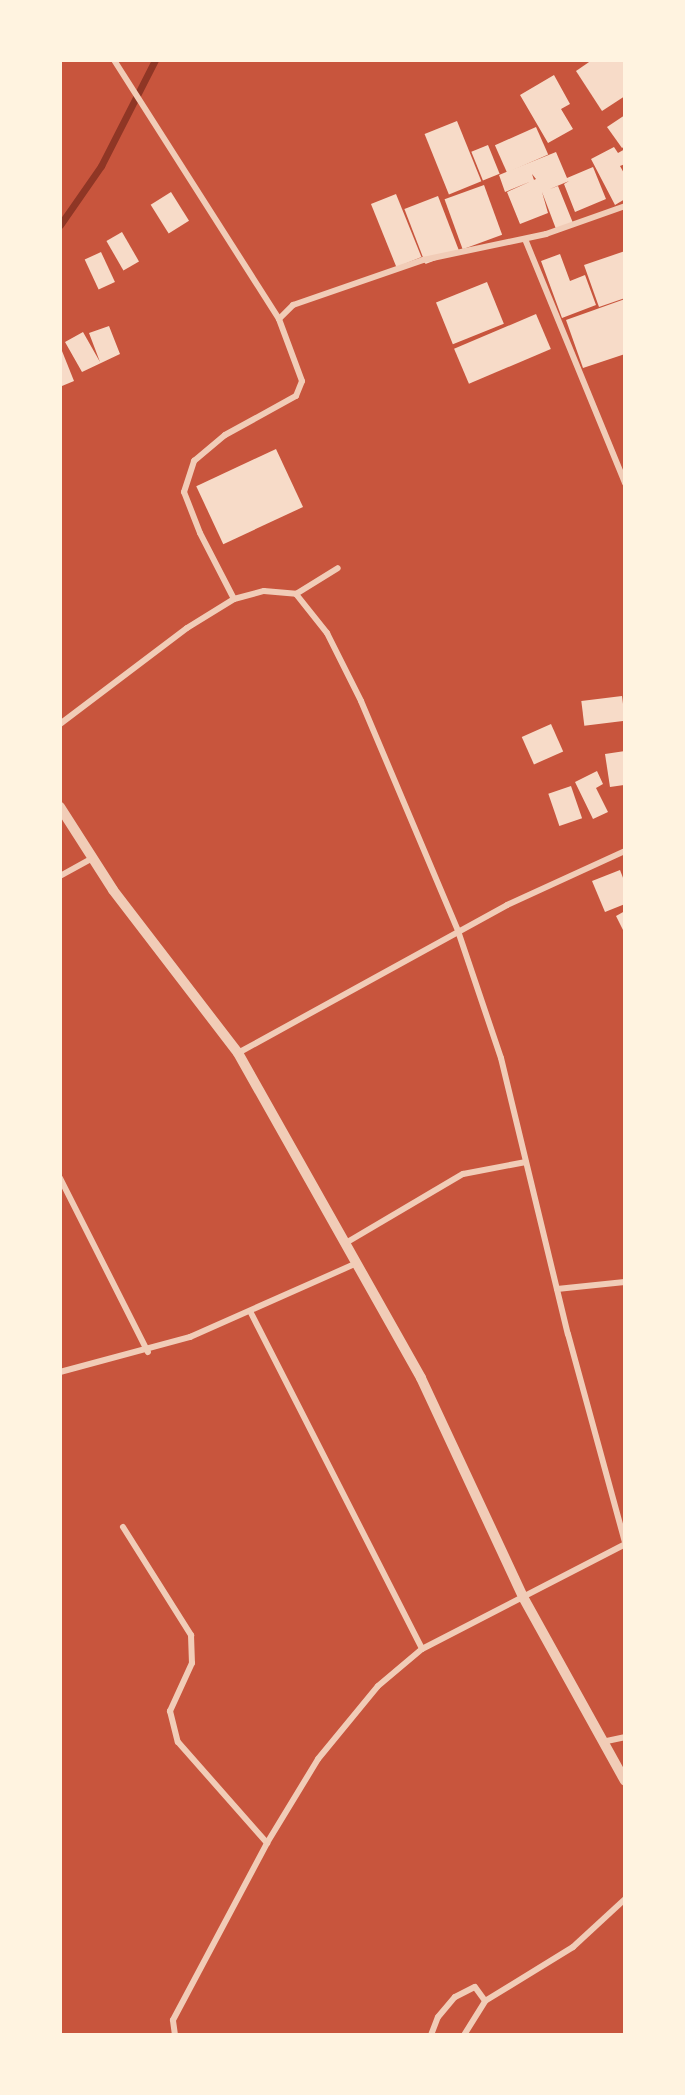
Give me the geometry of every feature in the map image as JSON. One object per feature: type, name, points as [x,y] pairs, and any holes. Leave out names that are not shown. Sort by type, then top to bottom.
[{"type":"street","points":[[116,63],[279,320],[302,381],[296,396],[225,435],[194,461],[184,492],[200,533],[234,599]]},
{"type":"street","points":[[279,320],[293,304],[423,260],[525,239],[625,206]]},
{"type":"street","points":[[525,239],[625,483]]},
{"type":"street","points":[[60,724],[187,628],[234,599],[264,591],[296,594],[338,568]]},
{"type":"street","points":[[176,2035],[173,2019],[267,1843],[318,1759],[378,1686],[422,1649],[625,1543],[557,1288],[501,1058],[458,931],[361,701],[327,633],[296,594]]},
{"type":"street","points":[[60,807],[91,859],[238,1053],[421,1378],[523,1597],[601,1742],[625,1781]]},
{"type":"street","points":[[238,1053],[458,931],[625,851]]},
{"type":"street","points":[[60,876],[91,859]]},
{"type":"street","points":[[344,1244],[463,1174],[526,1161]]},
{"type":"street","points":[[60,1178],[148,1352]]},
{"type":"street","points":[[60,1372],[148,1352],[251,1313],[355,1264]]},
{"type":"street","points":[[557,1288],[625,1282]]},
{"type":"street","points":[[251,1313],[422,1649]]},
{"type":"street","points":[[123,1527],[191,1635],[192,1664],[170,1711],[178,1742],[267,1843]]},
{"type":"street","points":[[601,1742],[625,1737]]},
{"type":"street","points":[[464,2035],[485,2001],[573,1947],[625,1899]]},
{"type":"street","points":[[431,2035],[438,2017],[455,1997],[475,1987],[485,2001]]},
{"type":"building","points":[[592,60],[625,60],[625,96],[602,111],[576,71]]},
{"type":"building","points":[[554,75],[570,104],[561,109],[573,129],[548,143],[520,95]]},
{"type":"building","points":[[625,115],[625,146],[622,148],[607,127]]},
{"type":"building","points":[[457,121],[481,181],[449,194],[425,134]]},
{"type":"building","points":[[536,127],[548,154],[507,173],[495,145]]},
{"type":"building","points":[[488,145],[500,174],[483,180],[471,152]]},
{"type":"building","points":[[614,147],[618,153],[625,149],[625,164],[620,166],[625,175],[625,199],[615,205],[591,159]]},
{"type":"building","points":[[556,152],[567,178],[593,167],[606,199],[575,212],[564,184],[569,181],[550,189],[558,186],[573,223],[556,229],[542,192],[548,213],[520,224],[507,192],[531,181],[505,192],[499,175]]},
{"type":"building","points":[[484,185],[502,235],[463,249],[445,199]]},
{"type":"building","points":[[171,192],[189,221],[169,234],[151,205]]},
{"type":"building","points":[[396,194],[421,257],[396,267],[371,204]]},
{"type":"building","points":[[438,196],[459,251],[426,264],[404,209]]},
{"type":"building","points":[[122,232],[139,261],[123,270],[106,241]]},
{"type":"building","points":[[625,251],[625,298],[599,307],[584,265]]},
{"type":"building","points":[[101,252],[115,282],[99,290],[85,260]]},
{"type":"building","points":[[560,254],[570,281],[585,275],[596,305],[562,318],[541,261]]},
{"type":"building","points":[[487,282],[504,324],[453,344],[436,303]]},
{"type":"building","points":[[625,299],[625,354],[583,368],[566,320]]},
{"type":"building","points":[[536,314],[551,349],[469,384],[454,349]]},
{"type":"building","points":[[109,326],[120,354],[82,372],[65,342],[83,332],[100,362],[89,333]]},
{"type":"building","points":[[62,351],[74,381],[62,386],[60,352]]},
{"type":"building","points":[[276,449],[303,507],[223,544],[196,486]]},
{"type":"building","points":[[622,696],[625,721],[584,726],[581,701]]},
{"type":"building","points":[[551,724],[563,751],[534,764],[522,737]]},
{"type":"building","points":[[625,751],[624,785],[610,787],[605,754]]},
{"type":"building","points":[[597,771],[603,784],[596,788],[608,812],[593,819],[575,782]]},
{"type":"building","points":[[571,786],[582,818],[559,826],[548,794]]},
{"type":"building","points":[[620,870],[625,883],[625,904],[605,912],[592,881]]},
{"type":"building","points":[[625,911],[625,934],[616,916]]},
{"type":"waterway","points":[[60,225],[101,166],[155,60]]}]
